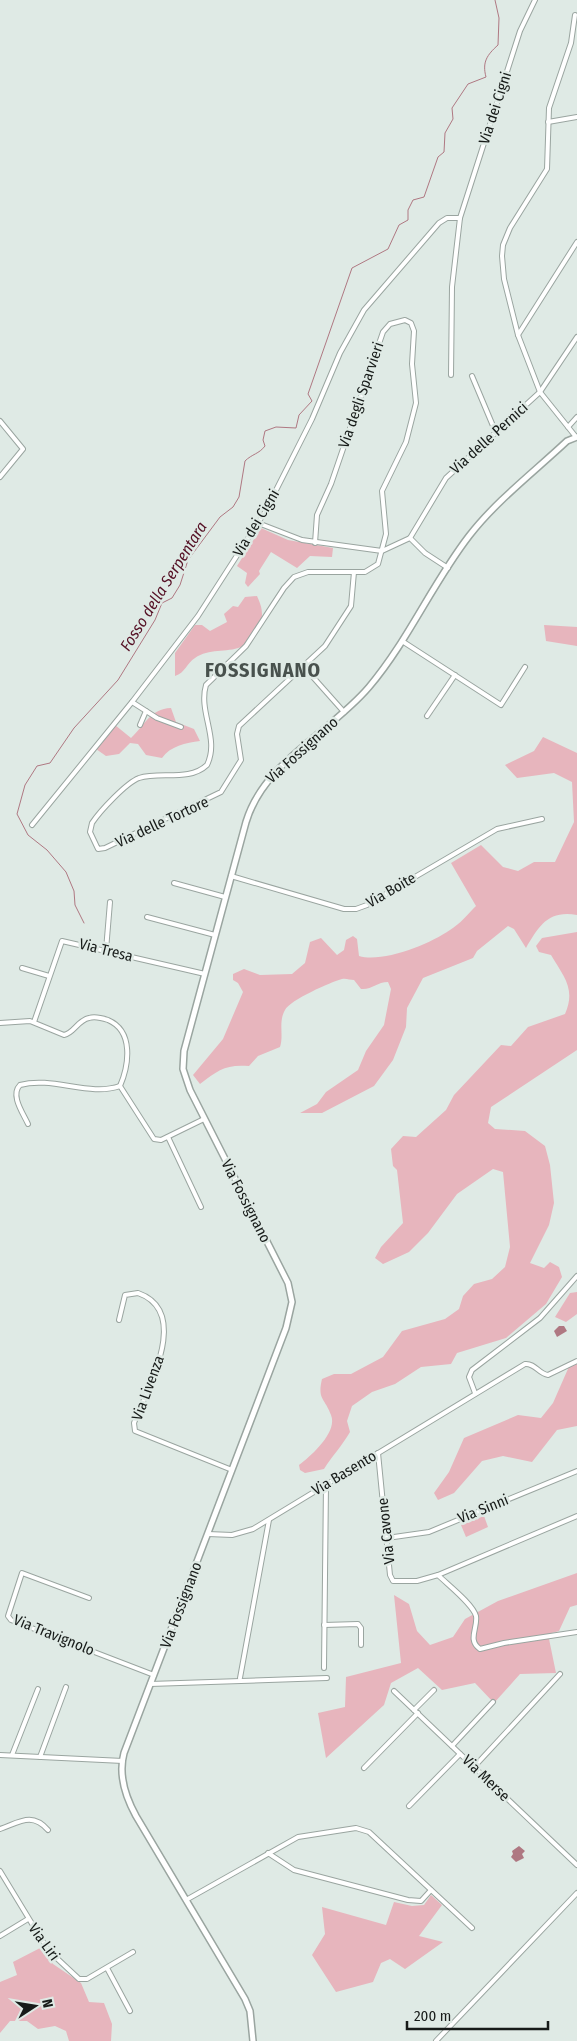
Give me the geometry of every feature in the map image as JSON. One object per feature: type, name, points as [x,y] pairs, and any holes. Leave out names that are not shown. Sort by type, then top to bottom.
[{"type":"street","name":"Via dei Cigni","points":[[451,375],[452,282],[460,218],[520,31],[535,0]]},
{"type":"street","points":[[575,15],[571,43],[550,104],[547,169],[512,225],[502,250],[504,280],[518,335],[540,392],[577,437]]},
{"type":"street","points":[[548,122],[577,117]]},
{"type":"street","name":"Via dei Cigni","points":[[32,825],[132,702],[198,616],[258,524],[310,423],[340,353],[364,310],[439,223],[446,218],[460,218]]},
{"type":"street","points":[[518,335],[577,242]]},
{"type":"street","name":"Via degli Sparvieri","points":[[315,542],[316,515],[332,480],[383,332],[390,324],[406,320],[411,323],[414,331],[412,364],[416,403],[406,442],[382,491],[381,502],[386,530],[382,551]]},
{"type":"street","name":"Via delle Pernici","points":[[410,538],[446,478],[540,392],[577,337]]},
{"type":"street","points":[[472,376],[496,433]]},
{"type":"street","points":[[568,427],[577,417]]},
{"type":"street","points":[[0,421],[23,449],[0,477]]},
{"type":"street","name":"Via Fossignano","points":[[252,2041],[250,2013],[246,2001],[130,1805],[123,1782],[123,1761],[150,1684],[288,1323],[292,1300],[288,1283],[188,1087],[183,1062],[248,815],[261,788],[344,712],[372,683],[402,641],[469,536],[485,518],[567,441],[577,437]]},
{"type":"street","points":[[258,524],[290,536],[315,542],[382,551],[410,538],[429,556],[448,568]]},
{"type":"street","name":"Via delle Tortore","points":[[304,667],[240,725],[237,732],[241,760],[221,792],[104,849],[97,848],[90,832],[92,823],[134,782],[145,777],[179,775],[207,765],[212,747],[205,701],[206,685],[246,646],[288,583],[297,575],[308,572],[354,572],[373,569],[379,563],[382,551]]},
{"type":"street","points":[[344,712],[304,667],[325,646],[350,609],[354,594],[354,572]]},
{"type":"street","points":[[402,641],[501,705],[525,667]]},
{"type":"street","points":[[427,716],[455,675]]},
{"type":"street","points":[[132,702],[146,711],[181,727]]},
{"type":"street","points":[[140,725],[146,711]]},
{"type":"street","name":"Via Boite","points":[[231,876],[344,908],[356,909],[367,905],[497,829],[542,819]]},
{"type":"street","points":[[174,883],[225,897]]},
{"type":"street","points":[[106,950],[110,902]]},
{"type":"street","points":[[147,917],[215,935]]},
{"type":"street","name":"Via Tresa","points":[[34,1022],[61,941],[68,940],[205,974]]},
{"type":"street","points":[[22,968],[49,976]]},
{"type":"street","points":[[0,1023],[21,1020],[34,1022],[64,1035],[71,1032],[83,1020],[92,1017],[103,1018],[117,1025],[124,1036],[128,1058],[126,1072],[120,1086]]},
{"type":"street","points":[[28,1124],[16,1098],[16,1089],[20,1085],[59,1084],[104,1090],[120,1086]]},
{"type":"street","points":[[120,1086],[154,1139],[159,1141],[204,1119]]},
{"type":"street","points":[[168,1137],[201,1207]]},
{"type":"street","points":[[475,1393],[469,1377],[472,1370],[540,1318],[560,1298],[577,1276]]},
{"type":"street","name":"Via Livenza","points":[[119,1320],[125,1296],[135,1292],[146,1296],[154,1303],[161,1314],[166,1329],[164,1344],[134,1423],[135,1431],[232,1470]]},
{"type":"street","name":"Via Basento","points":[[208,1534],[238,1534],[268,1520],[475,1393],[527,1364],[548,1375],[577,1360]]},
{"type":"street","name":"Via Cavone","points":[[378,1453],[393,1581],[417,1581],[438,1575]]},
{"type":"street","name":"Via Sinni","points":[[387,1538],[432,1531],[577,1471]]},
{"type":"street","points":[[324,1668],[326,1484]]},
{"type":"street","points":[[577,1516],[438,1575],[474,1610],[476,1620],[473,1638],[476,1646],[480,1649],[504,1643],[577,1632]]},
{"type":"street","points":[[240,1678],[268,1520]]},
{"type":"street","name":"Via Travignolo","points":[[89,1598],[22,1573],[8,1616],[11,1620],[154,1674]]},
{"type":"street","points":[[324,1624],[358,1624],[361,1630],[361,1645]]},
{"type":"street","points":[[474,1767],[560,1674]]},
{"type":"street","points":[[150,1684],[327,1678]]},
{"type":"street","points":[[40,1757],[66,1687]]},
{"type":"street","points":[[12,1755],[38,1689]]},
{"type":"street","points":[[364,1768],[434,1690]]},
{"type":"street","name":"Via Merse","points":[[394,1691],[577,1865]]},
{"type":"street","points":[[452,1746],[493,1702]]},
{"type":"street","points":[[409,1806],[460,1754]]},
{"type":"street","points":[[0,1755],[123,1761]]},
{"type":"street","points":[[0,1829],[32,1819],[39,1821],[48,1830]]},
{"type":"street","points":[[186,1900],[303,1835],[361,1828],[370,1834],[472,1928]]},
{"type":"street","points":[[268,1853],[294,1870],[408,1900],[423,1900],[431,1890]]},
{"type":"street","name":"Via Liri","points":[[0,1871],[52,1956],[79,1979],[86,1980],[133,1952]]},
{"type":"street","points":[[436,2041],[577,1893]]},
{"type":"street","points":[[0,1936],[28,1919]]},
{"type":"street","points":[[107,1968],[130,2010]]},
{"type":"shaded area","points":[[261,528],[288,540],[333,548],[332,557],[310,556],[297,568],[271,552],[259,571],[260,574],[248,587],[245,583],[247,573],[237,566]]},
{"type":"shaded area","points":[[257,596],[262,615],[260,623],[248,642],[235,649],[200,655],[192,660],[181,673],[175,676],[175,653],[195,625],[202,625],[210,631],[227,622],[224,614],[233,606],[238,607],[245,597]]},
{"type":"shaded area","points":[[544,625],[577,627],[577,646],[546,641]]},
{"type":"shaded area","points":[[171,708],[176,722],[194,729],[200,741],[174,748],[162,758],[146,755],[138,744],[130,743],[119,754],[106,756],[96,749],[115,725],[131,738],[148,718],[158,711]]},
{"type":"shaded area","points":[[543,737],[577,753],[577,915],[567,914],[552,917],[540,927],[526,948],[514,929],[508,926],[477,951],[473,958],[423,978],[407,1008],[406,1027],[393,1060],[374,1086],[322,1113],[300,1113],[317,1104],[326,1092],[358,1070],[366,1051],[384,1025],[391,989],[388,982],[361,989],[354,980],[342,979],[320,987],[294,1001],[288,1006],[283,1015],[280,1047],[258,1056],[249,1066],[228,1067],[200,1084],[193,1075],[223,1039],[243,992],[238,983],[233,980],[233,974],[244,969],[260,975],[292,974],[305,963],[310,942],[321,938],[337,955],[344,950],[346,940],[353,936],[357,939],[359,956],[369,957],[393,955],[431,941],[454,928],[476,906],[451,863],[481,845],[503,867],[518,871],[534,862],[555,862],[574,822],[572,782],[554,773],[517,778],[505,765],[534,751]]},
{"type":"shaded area","points":[[577,932],[577,1050],[491,1107],[488,1123],[495,1129],[525,1131],[545,1146],[550,1165],[554,1203],[549,1225],[530,1263],[544,1268],[550,1262],[559,1267],[562,1277],[546,1304],[506,1338],[457,1353],[451,1364],[421,1367],[395,1384],[372,1392],[352,1406],[347,1421],[350,1432],[344,1442],[324,1469],[305,1473],[300,1470],[299,1465],[322,1443],[331,1429],[331,1415],[322,1399],[320,1391],[322,1379],[334,1374],[351,1374],[383,1357],[402,1331],[445,1319],[459,1309],[463,1296],[474,1284],[492,1279],[505,1267],[510,1247],[503,1172],[493,1169],[457,1194],[428,1233],[409,1252],[383,1264],[375,1258],[381,1247],[403,1223],[397,1170],[393,1166],[391,1149],[403,1136],[416,1137],[446,1110],[454,1095],[501,1045],[511,1046],[528,1027],[565,1014],[569,997],[567,983],[551,955],[539,952],[536,946],[542,938]]},
{"type":"shaded area","points":[[577,1292],[577,1314],[566,1322],[555,1317],[570,1293]]},
{"type":"shaded area","points":[[559,1326],[564,1326],[567,1331],[557,1337],[554,1331]]},
{"type":"shaded area","points":[[577,1359],[577,1426],[557,1430],[532,1462],[503,1456],[482,1461],[454,1493],[438,1500],[434,1493],[449,1472],[464,1438],[518,1415],[541,1418],[553,1403],[571,1362]]},
{"type":"shaded area","points":[[484,1516],[488,1527],[466,1537],[461,1525]]},
{"type":"shaded area","points":[[577,1573],[577,1605],[570,1607],[559,1631],[548,1634],[556,1673],[520,1674],[494,1703],[475,1683],[442,1690],[418,1668],[391,1683],[384,1705],[326,1758],[318,1713],[345,1707],[346,1677],[401,1663],[394,1595],[409,1604],[417,1631],[430,1645],[453,1637],[465,1619],[498,1601]]},
{"type":"shaded area","points":[[519,1846],[525,1851],[522,1854],[524,1858],[516,1862],[511,1857],[512,1851]]},
{"type":"shaded area","points":[[431,1895],[442,1905],[419,1936],[443,1942],[405,1969],[390,1959],[381,1963],[373,1982],[336,1992],[312,1955],[325,1934],[322,1907],[386,1925],[394,1902],[412,1906],[424,1905]]},
{"type":"shaded area","points":[[42,1947],[53,1964],[81,1983],[89,2002],[104,2003],[112,2024],[111,2041],[69,2041],[66,2031],[55,2026],[38,2029],[27,2021],[10,2021],[0,2033],[0,1982],[17,1975],[13,1962]]},
{"type":"waterway","name":"Fosso della Serpentara","points":[[84,923],[75,905],[74,891],[66,872],[47,850],[28,835],[17,814],[25,785],[37,766],[50,763],[74,728],[118,680],[155,620],[162,603],[172,598],[180,585],[188,560],[220,517],[233,507],[239,497],[245,461],[265,446],[263,440],[265,431],[276,427],[296,428],[299,415],[312,401],[308,394],[352,268],[388,249],[399,225],[408,220],[408,210],[413,200],[424,197],[438,157],[444,152],[445,133],[453,119],[452,108],[468,84],[486,77],[486,59],[498,45],[499,18],[495,0]]},
{"type":"district","name":"FOSSIGNANO","points":[[263,670]]}]
